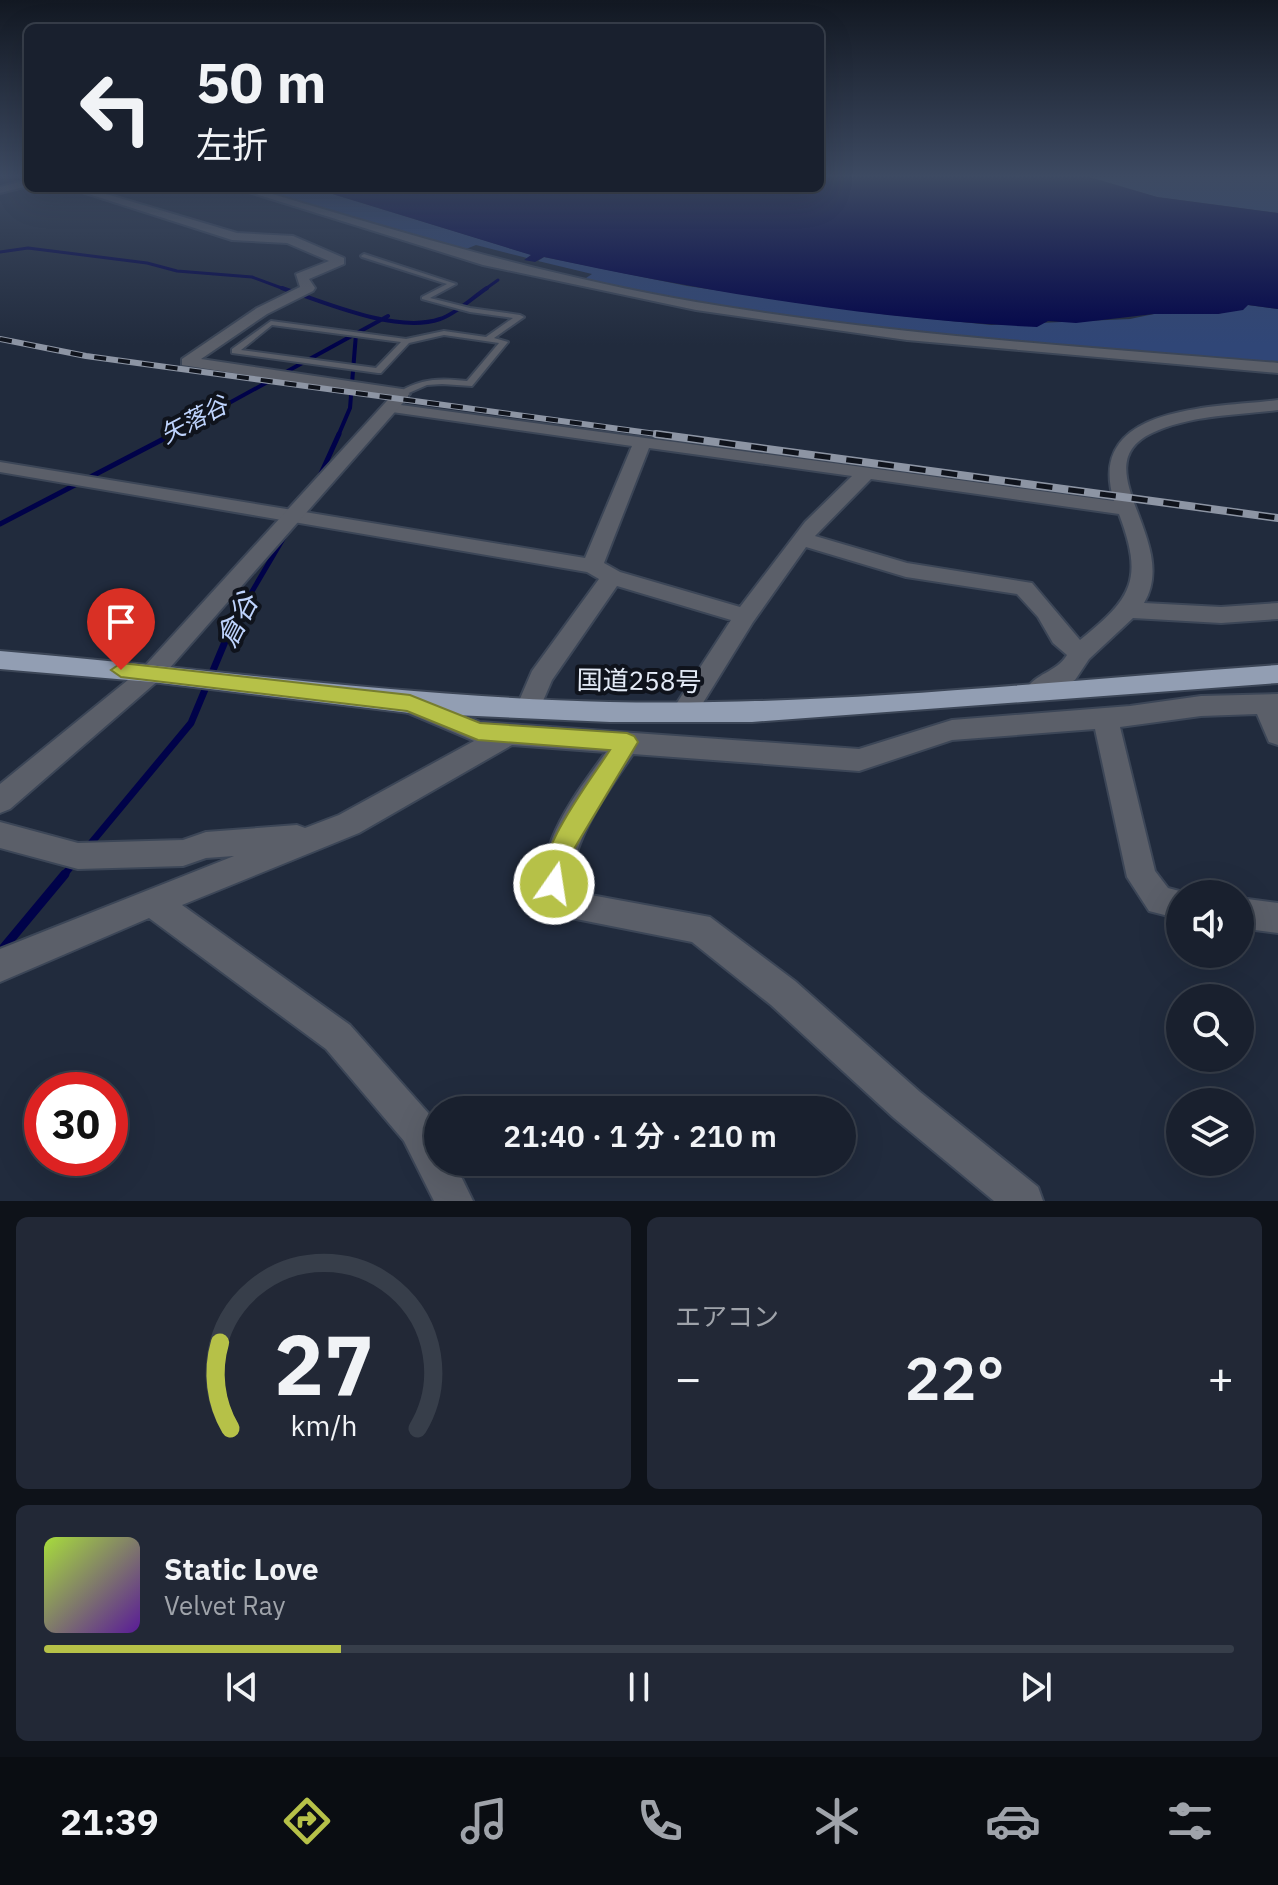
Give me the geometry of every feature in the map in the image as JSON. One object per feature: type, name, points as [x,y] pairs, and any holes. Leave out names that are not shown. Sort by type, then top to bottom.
[{"type":"highway","name":"国道258号","points":[[0,660],[152,673],[410,703],[684,712],[752,712],[1278,674]]},
{"type":"street","points":[[223,233],[236,237],[289,239],[340,261],[301,277],[308,288],[262,311],[187,362],[643,441],[1127,509]]},
{"type":"street","points":[[391,233],[487,262],[696,306],[907,336],[1278,368]]},
{"type":"street","points":[[0,801],[152,673],[397,400]]},
{"type":"street","points":[[1038,690],[1068,673],[1080,653],[1109,632],[1143,582],[1141,549],[1115,472],[1117,454],[1137,433],[1189,419],[1278,405]]},
{"type":"street","points":[[528,708],[541,677],[602,572],[643,441]]},
{"type":"street","points":[[0,467],[294,515],[602,572],[743,616]]},
{"type":"street","points":[[684,712],[743,616],[830,504],[866,474]]},
{"type":"street","points":[[802,539],[906,570],[1024,588],[1046,612],[1061,637],[1080,653]]},
{"type":"street","points":[[1124,610],[1221,615],[1278,611]]},
{"type":"street","points":[[410,703],[454,725],[478,732],[859,760],[952,730],[1201,706],[1272,704],[1278,735]]},
{"type":"street","points":[[1105,717],[1142,877],[1160,901],[1166,902]]},
{"type":"street","points":[[0,966],[52,942],[155,904],[349,824],[509,734]]},
{"type":"street","points":[[627,742],[562,846],[554,884],[561,900],[572,906],[699,928],[783,993],[907,1105],[1024,1201]]},
{"type":"street","points":[[0,835],[78,856],[183,853],[206,845],[318,836]]},
{"type":"street","points":[[155,904],[338,1037],[417,1128],[454,1201]]},
{"type":"street","points":[[1254,915],[1278,918]]},
{"type":"lane","points":[[364,256],[453,284],[424,298],[470,310],[520,317],[489,338]]},
{"type":"lane","points":[[397,400],[414,385],[431,380],[469,384],[504,342],[444,333],[406,341],[271,323],[235,351],[378,371],[406,341]]},
{"type":"shaded area","points":[[402,233],[460,233],[532,255],[527,258],[476,245],[461,251]]},
{"type":"shaded area","points":[[460,233],[1278,233],[1278,309],[1248,305],[1243,310],[1218,314],[1154,314],[1076,323],[1048,321],[1037,327],[975,323],[789,302],[666,282],[544,257],[535,262],[524,260],[531,255]]},
{"type":"shaded area","points":[[544,257],[687,286],[882,314],[991,325],[1130,319],[1154,314],[1218,314],[1248,305],[1278,309],[1278,362],[885,330],[695,302],[538,272],[583,280],[592,274],[538,261]]},
{"type":"waterway","points":[[0,252],[28,248],[147,263],[177,271],[252,277],[287,290]]},
{"type":"waterway","points":[[484,290],[498,280]]},
{"type":"waterway","points":[[282,288],[382,319]]},
{"type":"waterway","points":[[382,319],[423,323],[440,319],[487,288]]},
{"type":"waterway","name":"矢落谷","points":[[382,319],[388,316]]},
{"type":"waterway","name":"矢落谷","points":[[169,436],[382,319]]},
{"type":"waterway","name":"倉谷","points":[[338,436],[350,408],[356,334]]},
{"type":"waterway","name":"矢落谷","points":[[0,524],[173,434]]},
{"type":"waterway","name":"倉谷","points":[[319,478],[339,434]]},
{"type":"waterway","name":"倉谷","points":[[232,626],[287,532]]},
{"type":"waterway","name":"倉谷","points":[[87,848],[191,723],[232,626]]},
{"type":"waterway","name":"倉谷","points":[[63,876],[74,863]]},
{"type":"waterway","name":"倉谷","points":[[0,952],[65,874]]},
{"type":"railway","points":[[0,339],[86,356],[671,436]]},
{"type":"railway","points":[[656,434],[1278,518]]},
{"type":"route","points":[[121,670],[410,703],[454,725],[478,732],[627,742],[562,846],[554,884]]}]
